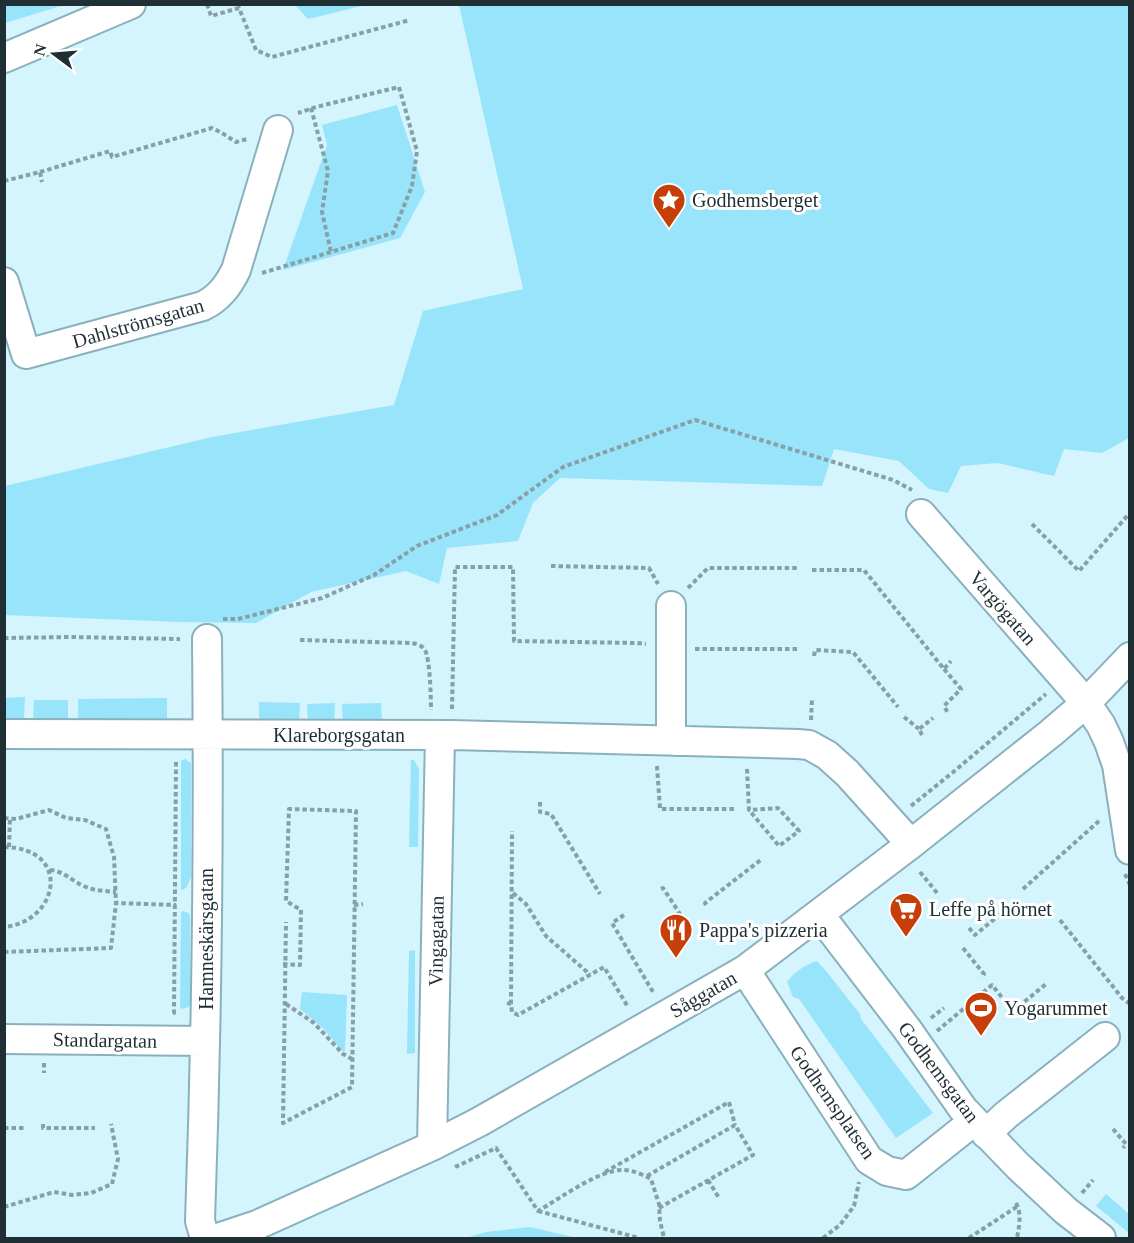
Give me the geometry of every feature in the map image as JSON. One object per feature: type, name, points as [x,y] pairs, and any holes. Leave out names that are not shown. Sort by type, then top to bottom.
[{"type":"street","points":[[4,58],[131,4]]},
{"type":"street","name":"Dahlströmsgatan","points":[[4,282],[26,354],[211,302],[221,294],[231,279],[242,254],[278,130]]},
{"type":"street","name":"Vargögatan","points":[[921,514],[1086,703],[1101,725],[1117,765],[1130,850]]},
{"type":"street","points":[[671,606],[660,649],[674,741]]},
{"type":"street","name":"Hamneskärsgatan","points":[[205,1239],[200,1221],[206,1041],[207,639]]},
{"type":"street","name":"Såggatan","points":[[218,1239],[257,1225],[432,1146],[487,1118],[745,970],[911,844],[1051,733],[1086,703],[1130,657]]},
{"type":"street","name":"Klareborgsgatan","points":[[4,734],[208,735],[441,729],[674,741],[809,745],[827,754],[847,773],[911,844]]},
{"type":"street","name":"Vingagatan","points":[[432,1146],[441,729]]},
{"type":"street","name":"Godhemsgatan","points":[[819,914],[907,1029],[963,1109],[1018,1166],[1066,1211],[1101,1239]]},
{"type":"street","name":"Godhemsplatsen","points":[[745,970],[869,1160],[887,1171],[906,1175],[980,1127]]},
{"type":"street","points":[[980,1127],[1006,1115],[1104,1037]]},
{"type":"street","name":"Standargatan","points":[[4,1039],[206,1041]]},
{"type":"path","points":[[207,4],[211,16],[239,8],[256,50],[272,57],[410,20]]},
{"type":"path","points":[[4,181],[110,151],[112,157],[212,128],[236,142],[278,130],[286,121],[302,111],[399,87],[417,151],[412,186],[393,233],[249,277],[231,279]]},
{"type":"path","points":[[311,108],[328,171],[322,212],[331,252]]},
{"type":"path","points":[[40,172],[42,182]]},
{"type":"path","points":[[4,638],[207,639],[217,619],[238,619],[322,598],[374,575],[417,546],[497,515],[563,467],[695,420],[893,480],[917,492],[921,514]]},
{"type":"path","points":[[1032,524],[1079,571],[1128,515],[1130,517]]},
{"type":"path","points":[[550,566],[649,568],[671,606],[708,568],[799,568]]},
{"type":"path","points":[[441,729],[455,567],[513,567],[514,641],[637,643],[660,649],[799,649]]},
{"type":"path","points":[[812,570],[864,570],[961,689],[944,706],[948,713]]},
{"type":"path","points":[[300,640],[421,645],[425,649],[431,695],[441,729]]},
{"type":"path","points":[[814,656],[815,650],[853,652],[898,707]]},
{"type":"path","points":[[944,669],[951,661]]},
{"type":"path","points":[[891,821],[1064,679]]},
{"type":"path","points":[[904,717],[919,729],[922,735]]},
{"type":"path","points":[[919,729],[933,718]]},
{"type":"path","points":[[174,1013],[176,756]]},
{"type":"path","points":[[747,760],[749,810],[779,846],[799,831],[778,808],[749,810]]},
{"type":"path","points":[[657,764],[660,809],[737,808]]},
{"type":"path","points":[[540,802],[540,812],[551,814],[600,894]]},
{"type":"path","points":[[284,964],[300,965],[301,910],[286,901],[289,809],[356,811],[352,1088],[283,1123],[284,964],[286,922]]},
{"type":"path","points":[[4,927],[16,926],[27,921],[48,899],[51,884],[50,870],[40,858],[29,850],[7,847],[7,818],[16,819],[49,810],[66,818],[85,820],[106,830],[114,857],[116,892],[111,948],[4,952]]},
{"type":"path","points":[[1023,889],[1105,816]]},
{"type":"path","points":[[512,831],[510,841],[512,893],[509,1004],[512,1012],[518,1015],[604,967],[628,1007]]},
{"type":"path","points":[[706,905],[705,903],[762,859]]},
{"type":"path","points":[[50,870],[56,870],[88,888],[116,892]]},
{"type":"path","points":[[920,872],[938,894]]},
{"type":"path","points":[[661,890],[663,888],[680,914]]},
{"type":"path","points":[[512,893],[526,903],[546,936],[590,975]]},
{"type":"path","points":[[116,903],[176,905]]},
{"type":"path","points":[[354,904],[363,904]]},
{"type":"path","points":[[969,928],[975,935],[1009,907]]},
{"type":"path","points":[[624,915],[612,923],[653,992]]},
{"type":"path","points":[[1060,920],[1122,998],[1130,1004]]},
{"type":"path","points":[[963,948],[984,974],[981,977]]},
{"type":"path","points":[[934,1033],[992,985],[1013,1011],[1046,984]]},
{"type":"path","points":[[285,1004],[314,1023],[343,1054],[352,1059]]},
{"type":"path","points":[[925,1022],[944,1008]]},
{"type":"path","points":[[538,1211],[729,1102],[735,1125],[753,1155],[659,1208]]},
{"type":"path","points":[[43,1124],[43,1128],[95,1128]]},
{"type":"path","points":[[4,1207],[54,1192],[72,1195],[91,1193],[112,1184],[118,1159],[111,1124]]},
{"type":"path","points":[[646,1176],[735,1125]]},
{"type":"path","points":[[4,1128],[25,1128]]},
{"type":"path","points":[[1113,1129],[1126,1147]]},
{"type":"path","points":[[496,1148],[538,1211],[639,1239]]},
{"type":"path","points":[[823,1239],[840,1225],[854,1206],[861,1173],[869,1160]]},
{"type":"path","points":[[602,1174],[624,1170],[651,1179],[664,1239]]},
{"type":"path","points":[[708,1180],[719,1198]]},
{"type":"path","points":[[1078,1198],[1094,1180]]},
{"type":"path","points":[[36,1197],[39,1204]]},
{"type":"path","points":[[969,1239],[1018,1206]]},
{"type":"shaded area","points":[[5,4],[64,4],[64,5],[5,23]]},
{"type":"shaded area","points":[[295,5],[366,5],[308,19]]},
{"type":"shaded area","points":[[459,5],[1129,5],[1129,438],[1102,453],[1064,449],[1054,476],[998,463],[961,466],[948,493],[929,489],[899,461],[834,449],[822,486],[560,478],[533,503],[518,541],[447,548],[439,584],[406,571],[311,592],[256,623],[5,615],[5,486],[212,437],[394,405],[423,311],[523,289]]},
{"type":"shaded area","points":[[397,105],[425,192],[400,238],[283,270],[327,145],[322,125]]},
{"type":"shaded area","points":[[25,697],[24,719],[22,721],[5,720],[5,698]]},
{"type":"shaded area","points":[[167,698],[167,719],[164,722],[78,723],[78,699]]},
{"type":"shaded area","points":[[34,700],[68,700],[68,720],[33,720]]},
{"type":"shaded area","points":[[259,702],[300,703],[299,723],[259,723]]},
{"type":"shaded area","points":[[335,703],[334,725],[308,724],[307,704]]},
{"type":"shaded area","points":[[381,703],[382,725],[343,725],[342,704]]},
{"type":"shaded area","points":[[185,759],[191,763],[191,877],[187,887],[183,890],[181,889],[181,762]]},
{"type":"shaded area","points":[[411,760],[414,760],[419,769],[418,847],[409,847]]},
{"type":"shaded area","points":[[181,912],[189,913],[190,916],[190,1005],[181,1009]]},
{"type":"shaded area","points":[[415,950],[415,1053],[407,1054],[409,951]]},
{"type":"shaded area","points":[[817,961],[860,1014],[861,1019],[933,1113],[896,1138],[799,999],[793,997],[787,982],[800,969]]},
{"type":"shaded area","points":[[302,992],[347,995],[345,1052],[323,1028],[300,1009]]},
{"type":"shaded area","points":[[1106,1194],[1129,1214],[1129,1233],[1096,1206]]},
{"type":"shaded area","points":[[530,1227],[577,1238],[466,1238],[486,1232]]},
{"type":"place","name":"Godhemsberget","points":[[669,229]]},
{"type":"place","name":"Leffe på hörnet","points":[[906,938]]},
{"type":"place","name":"Pappa's pizzeria","points":[[676,959]]},
{"type":"place","name":"Yogarummet","points":[[981,1037]]}]
